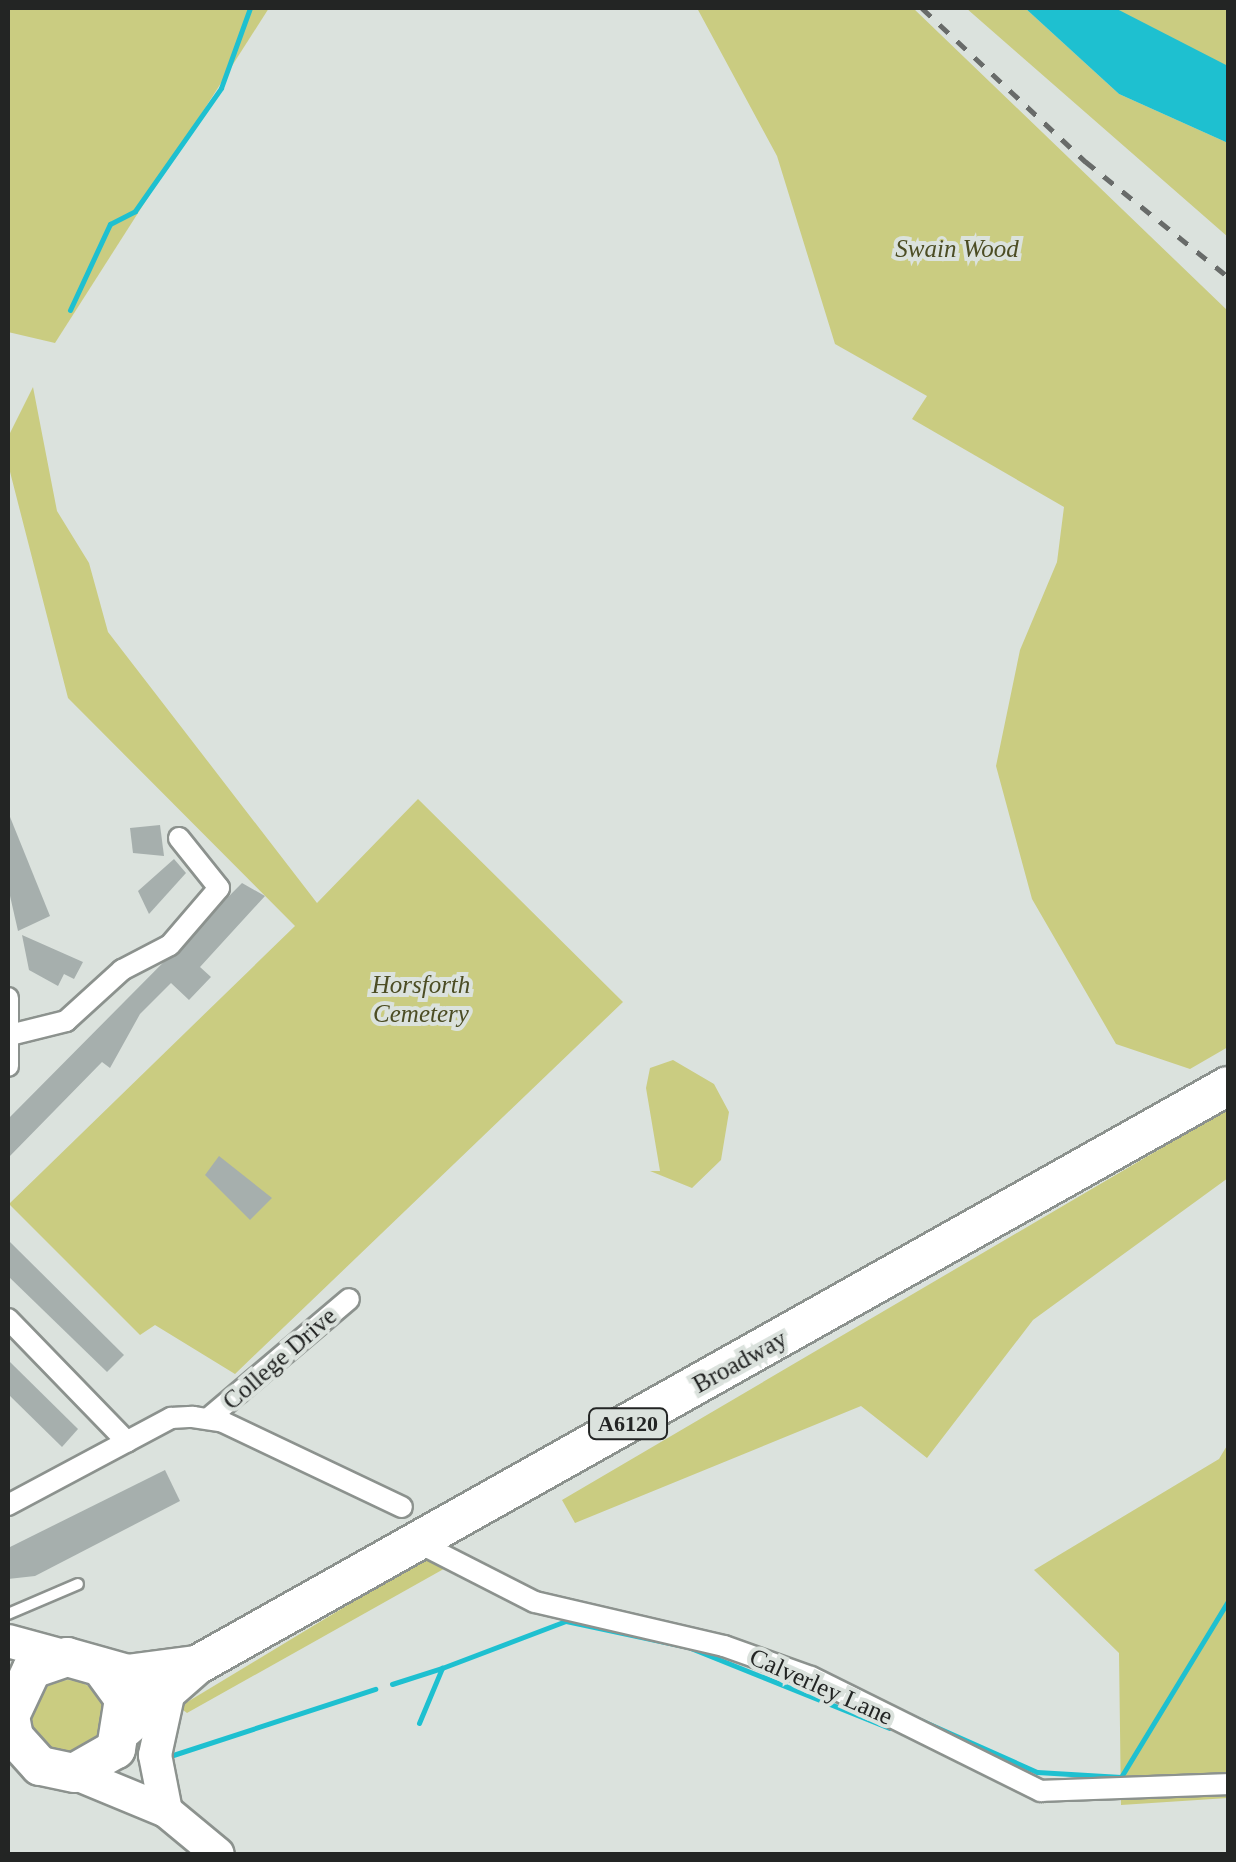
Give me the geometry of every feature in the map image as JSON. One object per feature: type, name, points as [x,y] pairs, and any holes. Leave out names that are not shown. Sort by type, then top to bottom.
[{"type":"highway","name":"Broadway","points":[[197,1665],[1228,1086]]},
{"type":"highway","name":"A6120","points":[[84,1662],[150,1674],[197,1665]]},
{"type":"highway","points":[[84,1662],[124,1699],[124,1734],[100,1764],[40,1767],[14,1737],[10,1696],[32,1669],[84,1662]]},
{"type":"highway","name":"A6120","points":[[124,1734],[197,1665]]},
{"type":"main road","points":[[8,1641],[84,1662]]},
{"type":"main road","points":[[166,1811],[155,1756],[169,1691]]},
{"type":"main road","points":[[124,1734],[166,1811]]},
{"type":"main road","points":[[40,1767],[166,1811],[218,1854]]},
{"type":"street","points":[[14,1034],[66,1021],[122,970],[170,945],[218,888],[179,838]]},
{"type":"street","points":[[8,998],[14,1034],[8,1066]]},
{"type":"street","name":"College Drive","points":[[210,1417],[349,1299]]},
{"type":"street","points":[[8,1319],[128,1442]]},
{"type":"street","points":[[8,1505],[172,1418],[210,1417],[402,1507]]},
{"type":"street","name":"Calverley Lane","points":[[417,1542],[535,1602],[724,1646],[811,1677],[1041,1792],[1228,1784]]},
{"type":"lane","points":[[8,1614],[78,1584]]},
{"type":"green space","points":[[8,8],[269,8],[55,343],[8,332]]},
{"type":"green space","name":"Swain Wood","points":[[697,8],[913,8],[1228,311],[1228,1047],[1190,1069],[1116,1044],[1032,899],[996,766],[1020,650],[1057,562],[1064,507],[912,419],[927,396],[835,344],[777,156]]},
{"type":"green space","points":[[966,8],[1025,8],[1119,94],[1228,143],[1228,237]]},
{"type":"green space","points":[[1114,8],[1228,8],[1228,85],[1168,59]]},
{"type":"green space","name":"Horsforth Cemetery","points":[[33,387],[57,511],[89,563],[108,632],[317,903],[418,799],[623,1002],[235,1374],[155,1325],[140,1335],[9,1204],[295,926],[68,698],[8,464],[8,437]]},
{"type":"green space","points":[[673,1060],[714,1084],[729,1112],[721,1160],[692,1188],[650,1171],[660,1171],[646,1088],[650,1068]]},
{"type":"green space","points":[[1228,1109],[1228,1178],[1033,1320],[927,1458],[861,1406],[575,1523],[562,1500]]},
{"type":"green space","points":[[1228,1444],[1228,1798],[1121,1805],[1119,1653],[1034,1570],[1219,1459]]},
{"type":"green space","points":[[432,1554],[449,1566],[187,1713],[179,1707]]},
{"type":"green space","points":[[68,1680],[95,1691],[106,1718],[95,1745],[68,1756],[41,1745],[30,1718],[41,1691]]},
{"type":"water","points":[[1025,8],[1115,8],[1228,66],[1228,143],[1119,94]]},
{"type":"building","points":[[8,812],[50,916],[18,931],[8,887]]},
{"type":"building","points":[[160,825],[164,856],[133,853],[130,828]]},
{"type":"building","points":[[174,859],[186,873],[149,914],[138,891]]},
{"type":"building","points":[[242,883],[265,896],[200,967],[211,977],[189,1000],[171,983],[140,1014],[110,1068],[102,1062],[8,1158],[8,1119]]},
{"type":"building","points":[[22,935],[83,962],[74,979],[64,974],[58,986],[29,970]]},
{"type":"building","points":[[219,1156],[272,1198],[250,1220],[205,1175]]},
{"type":"building","points":[[8,1240],[124,1355],[107,1372],[8,1276]]},
{"type":"building","points":[[8,1360],[78,1429],[62,1447],[8,1394]]},
{"type":"building","points":[[165,1470],[180,1501],[35,1576],[8,1579],[8,1548]]},
{"type":"waterway","points":[[70,310],[110,224],[135,211],[221,88],[250,8]]},
{"type":"waterway","points":[[909,1715],[1037,1772],[1121,1777],[1228,1601]]},
{"type":"waterway","points":[[419,1723],[442,1668],[566,1621],[688,1647],[889,1728]]},
{"type":"waterway","points":[[392,1684],[442,1668]]},
{"type":"waterway","points":[[170,1756],[375,1689]]},
{"type":"railway","points":[[922,8],[1085,161],[1228,277]]}]
